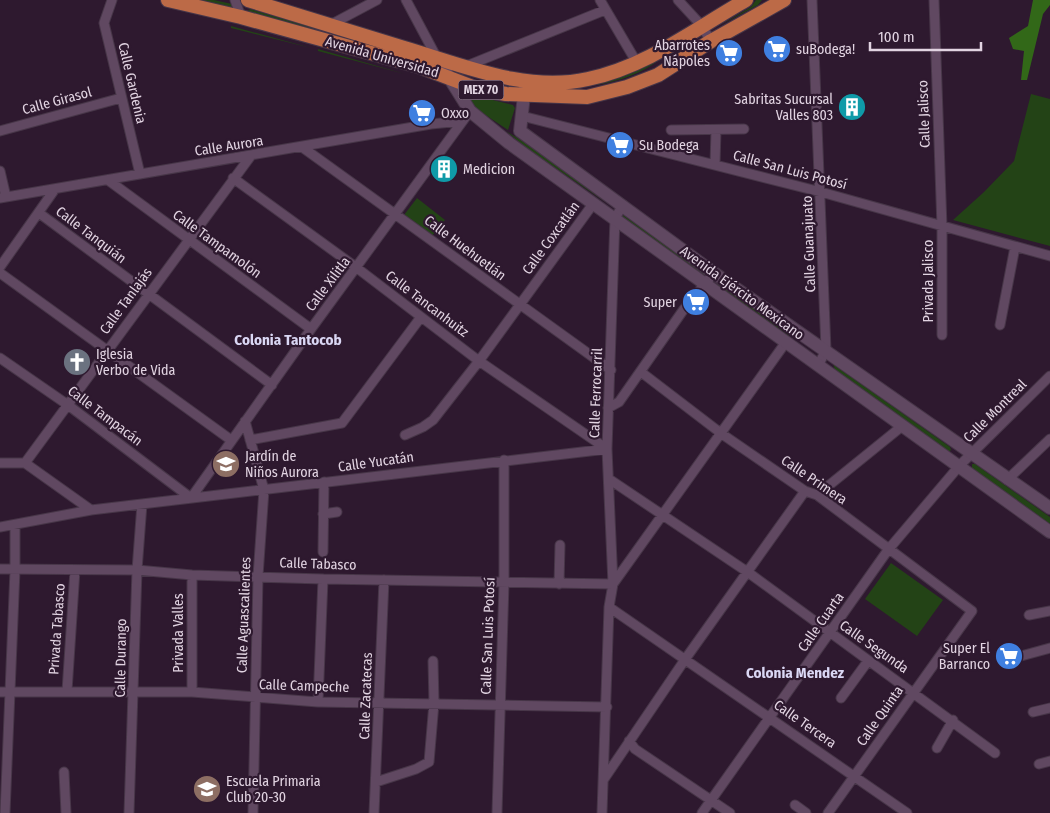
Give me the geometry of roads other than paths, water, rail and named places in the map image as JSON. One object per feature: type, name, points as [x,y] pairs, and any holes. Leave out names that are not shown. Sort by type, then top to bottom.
[{"type":"main road","name":"Avenida Universidad","points":[[168,0],[241,17],[418,66],[478,89],[525,88],[586,80],[638,63],[746,0]]},
{"type":"main road","name":"Avenida Universidad","points":[[248,0],[437,58],[525,88],[587,97],[627,87],[658,75],[710,41],[784,0]]},
{"type":"main road","name":"Avenida Ejército Mexicano","points":[[437,58],[450,78],[466,116],[615,218],[704,285],[1050,532]]},
{"type":"main road","name":"Avenida Ejército Mexicano","points":[[525,88],[520,131],[714,273],[826,350],[971,455],[1050,508]]},
{"type":"street","name":"Calle Gardenia","points":[[112,0],[104,23],[140,174]]},
{"type":"street","points":[[235,0],[241,17]]},
{"type":"street","points":[[330,25],[377,0]]},
{"type":"street","points":[[406,0],[437,58]]},
{"type":"street","points":[[600,0],[638,63]]},
{"type":"street","points":[[678,0],[701,25],[710,41]]},
{"type":"street","name":"Calle Guanajuato","points":[[812,0],[826,350],[818,366]]},
{"type":"street","name":"Calle Jalisco","points":[[934,0],[942,227]]},
{"type":"street","points":[[464,67],[605,10]]},
{"type":"street","name":"Calle Girasol","points":[[0,131],[121,98]]},
{"type":"street","name":"Calle Aurora","points":[[3,198],[250,157],[432,124],[466,116]]},
{"type":"street","name":"Calle Xilitla","points":[[191,498],[466,116]]},
{"type":"street","name":"Calle San Luis Potosí","points":[[522,116],[821,192],[1050,256]]},
{"type":"street","points":[[671,130],[744,129]]},
{"type":"street","points":[[715,164],[716,130]]},
{"type":"street","name":"Calle Huehuetlán","points":[[302,147],[611,370]]},
{"type":"street","name":"Calle Tanlajás","points":[[25,463],[187,240],[250,157]]},
{"type":"street","points":[[0,170],[3,198]]},
{"type":"street","name":"Calle Tancanhuitz","points":[[233,178],[357,268],[479,361],[607,449]]},
{"type":"street","name":"Calle Tampamolón","points":[[108,180],[187,240],[311,329]]},
{"type":"street","points":[[0,267],[55,189]]},
{"type":"street","name":"Calle Coxcatlán","points":[[405,434],[423,427],[433,420],[479,361],[593,204]]},
{"type":"street","points":[[615,218],[623,205]]},
{"type":"street","name":"Calle Tanquián","points":[[39,213],[272,385]]},
{"type":"street","name":"Calle Ferrocarril","points":[[613,584],[607,449],[615,218]]},
{"type":"street","name":"Privada Jalisco","points":[[942,227],[942,335]]},
{"type":"street","points":[[1000,325],[1015,247]]},
{"type":"street","points":[[0,272],[106,351],[231,440]]},
{"type":"street","points":[[608,408],[619,402],[642,372],[684,309],[714,273]]},
{"type":"street","points":[[250,440],[342,423],[421,317]]},
{"type":"street","points":[[602,813],[609,607],[613,584],[786,342]]},
{"type":"street","name":"Calle Tampacán","points":[[0,358],[68,405],[191,498]]},
{"type":"street","name":"Calle Primera","points":[[642,372],[722,434],[805,491],[817,495],[972,611]]},
{"type":"street","name":"Calle Montreal","points":[[960,466],[1050,376]]},
{"type":"street","name":"Calle Aguascalientes","points":[[245,421],[264,490],[258,576],[253,813]]},
{"type":"street","points":[[817,495],[901,427]]},
{"type":"street","points":[[1007,480],[1050,439]]},
{"type":"street","name":"Calle Yucatán","points":[[0,528],[91,510],[607,449]]},
{"type":"street","name":"Calle San Luis Potosí","points":[[496,813],[504,583],[504,460]]},
{"type":"street","points":[[0,463],[25,463],[91,510]]},
{"type":"street","name":"Calle Cuarta","points":[[702,813],[888,550],[960,466]]},
{"type":"street","name":"Calle Segunda","points":[[609,479],[749,573],[995,753]]},
{"type":"street","points":[[322,552],[324,482]]},
{"type":"street","points":[[604,779],[686,658],[749,573],[805,491]]},
{"type":"street","name":"Calle Durango","points":[[129,813],[137,570],[142,504]]},
{"type":"street","points":[[323,514],[337,512]]},
{"type":"street","points":[[0,813],[6,813],[15,525]]},
{"type":"street","points":[[559,584],[560,545]]},
{"type":"street","name":"Calle Tabasco","points":[[0,569],[137,570],[323,579],[613,584]]},
{"type":"street","name":"Privada Tabasco","points":[[67,691],[75,570]]},
{"type":"street","name":"Privada Valles","points":[[192,574],[192,692]]},
{"type":"street","points":[[318,702],[323,579]]},
{"type":"street","name":"Calle Zacatecas","points":[[374,813],[384,580]]},
{"type":"street","name":"Calle Tercera","points":[[609,607],[686,658],[907,813]]},
{"type":"street","points":[[1029,616],[1050,610]]},
{"type":"street","name":"Calle Quinta","points":[[828,813],[972,611]]},
{"type":"street","points":[[1021,656],[1050,648]]},
{"type":"street","points":[[376,782],[416,769],[429,762],[434,703],[433,661]]},
{"type":"street","points":[[841,698],[868,661]]},
{"type":"street","name":"Calle Campeche","points":[[0,692],[67,691],[134,694],[192,692],[318,702],[607,707]]},
{"type":"street","points":[[1033,712],[1050,708]]},
{"type":"street","points":[[936,748],[952,720]]},
{"type":"street","points":[[629,742],[635,749],[712,799],[730,813]]},
{"type":"street","points":[[1039,764],[1050,761]]},
{"type":"street","points":[[64,772],[66,813]]},
{"type":"street","points":[[795,805],[806,813]]},
{"type":"place","name":"suBodega!","points":[[777,49]]},
{"type":"place","name":"Abarrotes Nápoles","points":[[729,53]]},
{"type":"place","name":"Sabritas Sucursal Valles 803","points":[[852,107]]},
{"type":"place","name":"Oxxo","points":[[422,113]]},
{"type":"place","name":"Su Bodega","points":[[620,145]]},
{"type":"place","name":"Medicion","points":[[444,169]]},
{"type":"place","name":"Super","points":[[696,302]]},
{"type":"place","name":"Iglesia Verbo de Vida","points":[[77,362]]},
{"type":"place","name":"Jardín de Niños Aurora","points":[[226,464]]},
{"type":"place","name":"Super El Barranco","points":[[1009,656]]},
{"type":"place","name":"Escuela Primaria Club 20-30","points":[[207,789]]},
{"type":"district","name":"Colonia Tantocob","points":[[288,340]]},
{"type":"district","name":"Colonia Mendez","points":[[795,673]]}]
